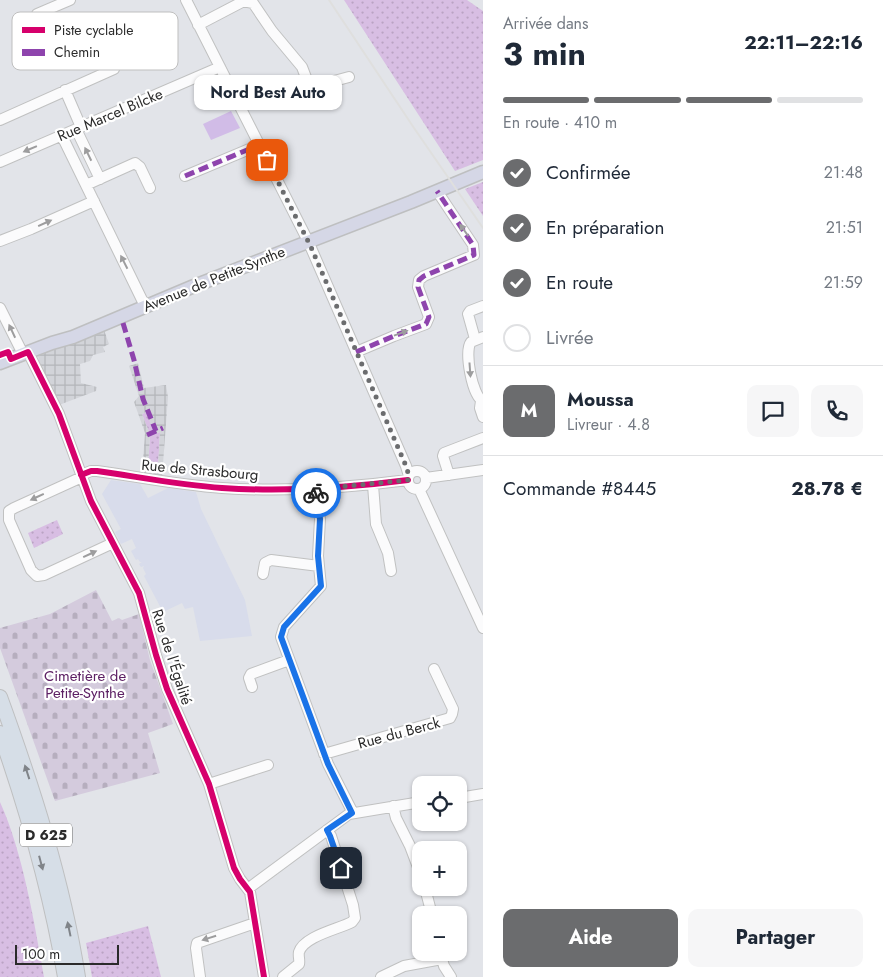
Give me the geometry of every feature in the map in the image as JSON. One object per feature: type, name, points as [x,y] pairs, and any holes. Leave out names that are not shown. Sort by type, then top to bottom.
[{"type":"highway","name":"D 625","points":[[0,697],[44,830],[62,897],[78,977]]},
{"type":"highway","name":"D 625","points":[[0,733],[39,856],[52,908],[65,977]]},
{"type":"main road","name":"Avenue de Petite-Synthe","points":[[0,364],[73,337],[145,306],[483,172]]},
{"type":"street","points":[[42,12],[70,0]]},
{"type":"street","points":[[186,0],[308,241],[406,466],[411,486],[419,488],[424,485],[426,478]]},
{"type":"street","points":[[198,24],[242,2],[253,4],[302,67],[310,88]]},
{"type":"street","name":"Rue Marcel Bilcke","points":[[0,162],[220,67]]},
{"type":"street","points":[[0,120],[112,70]]},
{"type":"street","points":[[239,105],[266,93],[310,88],[349,77]]},
{"type":"street","points":[[65,90],[78,128],[100,179]]},
{"type":"street","points":[[62,136],[145,306]]},
{"type":"street","points":[[184,176],[259,145]]},
{"type":"street","points":[[86,185],[135,163],[140,167],[150,188]]},
{"type":"street","points":[[356,352],[426,324],[429,318],[418,287],[419,280],[424,276],[470,258],[474,254],[474,245],[437,191]]},
{"type":"street","points":[[0,241],[94,201]]},
{"type":"street","points":[[483,306],[470,311],[468,314],[479,338],[469,343],[467,350],[471,378],[477,395],[482,401],[480,408],[483,417]]},
{"type":"street","name":"Rue de l'Égalité","points":[[0,308],[59,414],[93,505],[139,593],[167,689],[209,784],[234,868],[240,879],[249,888],[264,977]]},
{"type":"street","points":[[449,475],[443,456],[444,453],[483,438]]},
{"type":"street","name":"Rue de Strasbourg","points":[[113,543],[44,575],[37,576],[31,570],[9,520],[8,513],[14,508],[97,470],[168,482],[221,488],[316,489],[373,485],[409,478]]},
{"type":"street","points":[[426,478],[483,470]]},
{"type":"street","points":[[409,478],[413,472],[417,471],[426,478]]},
{"type":"street","points":[[373,485],[376,524],[387,550],[390,571]]},
{"type":"street","points":[[419,488],[483,628]]},
{"type":"street","points":[[316,489],[320,522],[320,589],[287,623],[282,632],[282,640],[324,754],[352,813]]},
{"type":"street","points":[[263,574],[265,563],[270,560],[319,566]]},
{"type":"street","points":[[252,687],[249,678],[251,674],[289,660]]},
{"type":"street","name":"Rue du Berck","points":[[324,754],[421,725],[448,719],[453,709],[434,670]]},
{"type":"street","points":[[209,784],[268,765]]},
{"type":"street","points":[[467,797],[481,794],[483,805]]},
{"type":"street","points":[[249,888],[352,813],[412,803]]},
{"type":"street","points":[[393,806],[396,818],[412,851]]},
{"type":"street","points":[[283,977],[299,964],[299,953],[304,946],[318,935],[349,924],[355,918],[351,897],[327,830]]},
{"type":"street","points":[[200,977],[197,943],[255,923]]},
{"type":"street","points":[[381,977],[404,966],[422,961]]},
{"type":"street","points":[[443,961],[451,977]]},
{"type":"shaded area","points":[[344,0],[467,0],[483,11],[483,160],[455,171]]},
{"type":"shaded area","points":[[231,111],[240,128],[211,140],[203,124]]},
{"type":"shaded area","points":[[483,182],[483,216],[465,189]]},
{"type":"shaded area","points":[[103,327],[109,344],[103,347],[105,352],[93,355],[90,361],[80,364],[81,383],[97,387],[96,391],[59,405],[38,356]]},
{"type":"shaded area","points":[[138,363],[144,388],[166,385],[168,397],[162,477],[142,474],[145,433],[134,402],[139,396],[129,366]],"holes":[[[146,412],[153,430],[149,432],[142,414]],[[160,432],[158,467],[148,467],[150,436]]]},
{"type":"shaded area","points":[[147,412],[154,431],[149,432],[142,414]]},
{"type":"shaded area","points":[[160,432],[158,468],[148,467],[150,436]]},
{"type":"shaded area","points":[[111,480],[140,484],[148,498],[168,488],[196,492],[201,509],[245,600],[252,636],[200,641],[193,607],[185,609],[182,603],[163,612],[144,576],[146,574],[144,566],[141,567],[139,564],[142,562],[138,559],[136,560],[131,551],[136,548],[132,539],[121,544],[115,532],[121,529],[102,494]]},
{"type":"shaded area","points":[[57,520],[63,534],[34,548],[28,533]]},
{"type":"shaded area","points":[[0,802],[21,865],[32,910],[44,977],[0,977]]},
{"type":"shaded area","points":[[148,926],[161,977],[92,977],[86,943]]},
{"type":"green space","name":"Cimetière de Petite-Synthe","points":[[96,590],[112,621],[119,618],[122,620],[139,614],[150,660],[173,724],[148,733],[160,773],[55,801],[0,648],[0,628],[50,614]]},
{"type":"railway","points":[[329,0],[483,228]]},
{"type":"marked path","points":[[185,176],[259,145]]},
{"type":"marked path","points":[[356,352],[426,324],[429,317],[418,287],[419,280],[424,276],[474,255],[473,245],[437,191]]},
{"type":"marked path","points":[[123,323],[143,399],[156,431]]},
{"type":"marked path","points":[[147,435],[163,428]]},
{"type":"cycle path","points":[[0,355],[8,352],[11,359],[28,352],[59,414],[91,501],[139,593],[167,689],[209,784],[234,868],[250,892],[264,977]]},
{"type":"cycle path","points":[[81,475],[97,471],[206,487],[269,490],[339,487],[408,480]]},
{"type":"way so far","points":[[267,160],[311,247],[409,476],[408,480],[373,485],[316,489],[316,493]]},
{"type":"place","name":"Nord Best Auto","points":[[267,160]]},
{"type":"route","points":[[316,493],[320,519],[318,556],[321,586],[319,591],[284,627],[281,637],[328,764],[352,813],[327,830],[341,868]]}]
